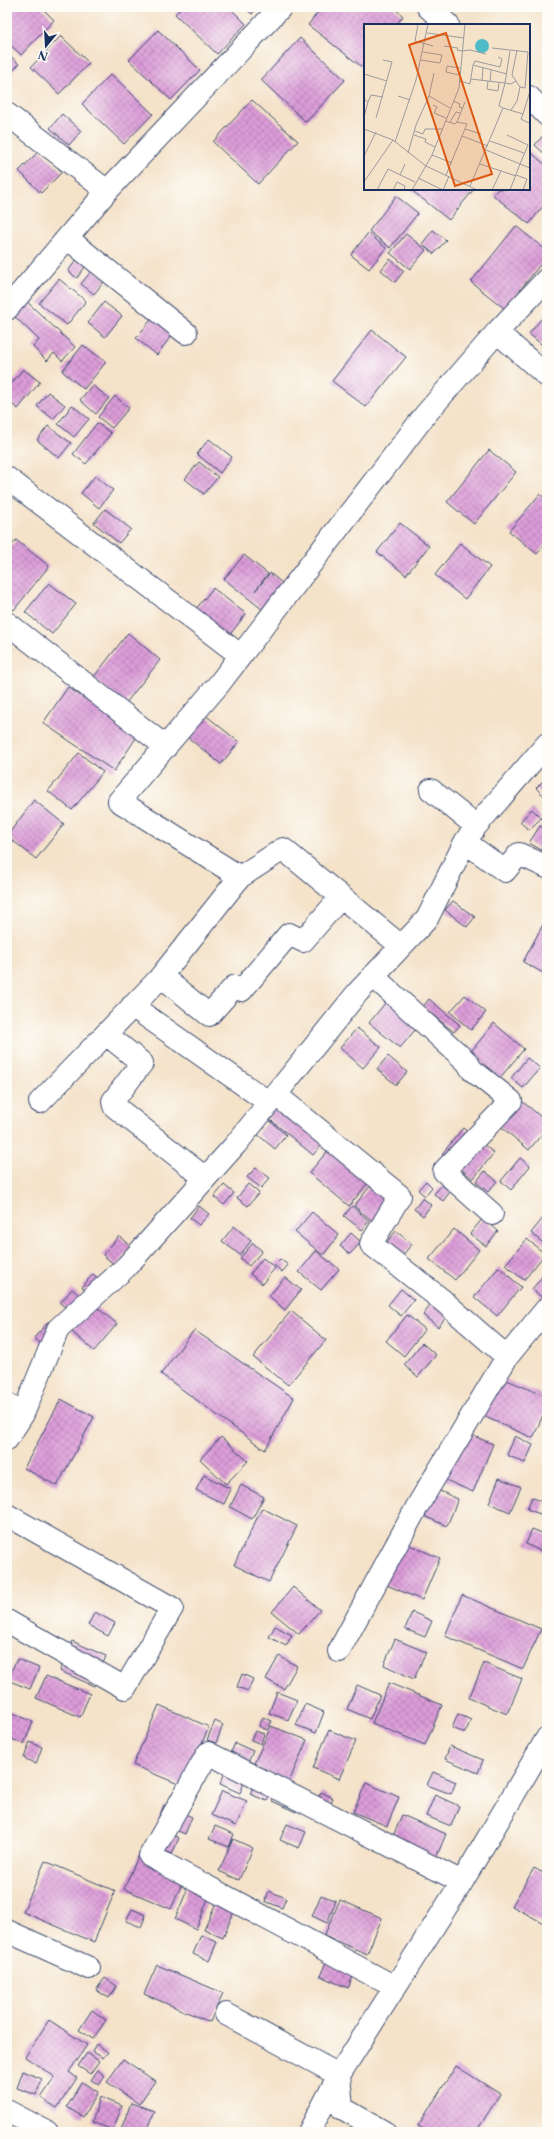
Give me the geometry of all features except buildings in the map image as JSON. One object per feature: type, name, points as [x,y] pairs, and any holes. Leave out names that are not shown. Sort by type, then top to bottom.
[{"type":"street","points":[[7,309],[107,191],[281,7]]},
{"type":"street","points":[[428,7],[447,24]]},
{"type":"street","points":[[530,98],[547,115]]},
{"type":"street","points":[[7,114],[107,191]]},
{"type":"street","points":[[68,238],[186,333]]},
{"type":"street","points":[[240,877],[119,801],[219,684],[425,415],[497,332],[547,279]]},
{"type":"street","points":[[497,332],[547,376]]},
{"type":"street","points":[[7,478],[240,655]]},
{"type":"street","points":[[7,623],[166,747]]},
{"type":"street","points":[[7,1439],[15,1409],[58,1329],[126,1267],[236,1144],[373,976],[427,919],[470,834],[547,744]]},
{"type":"street","points":[[431,790],[505,871],[519,854],[547,867]]},
{"type":"street","points":[[40,1102],[161,976],[240,877],[283,850],[401,946]]},
{"type":"street","points":[[161,976],[209,1015],[234,987],[242,990],[289,934],[303,941],[341,897]]},
{"type":"street","points":[[373,976],[467,1062],[472,1070],[511,1101],[444,1171],[492,1214]]},
{"type":"street","points":[[132,1006],[272,1098],[400,1196],[371,1244],[442,1300],[507,1357]]},
{"type":"street","points":[[106,1034],[142,1063],[113,1101],[114,1106],[205,1178]]},
{"type":"street","points":[[339,1651],[418,1505],[507,1357],[547,1308]]},
{"type":"street","points":[[7,1514],[172,1608],[125,1688],[7,1621]]},
{"type":"street","points":[[309,2132],[339,2075],[462,1882],[547,1738]]},
{"type":"street","points":[[395,1987],[150,1856],[208,1753],[462,1882]]},
{"type":"street","points":[[7,1931],[88,1968]]},
{"type":"street","points":[[226,2014],[339,2075]]},
{"type":"street","points":[[339,2075],[342,2108],[384,2132]]},
{"type":"street","points":[[7,2111],[47,2132]]}]
